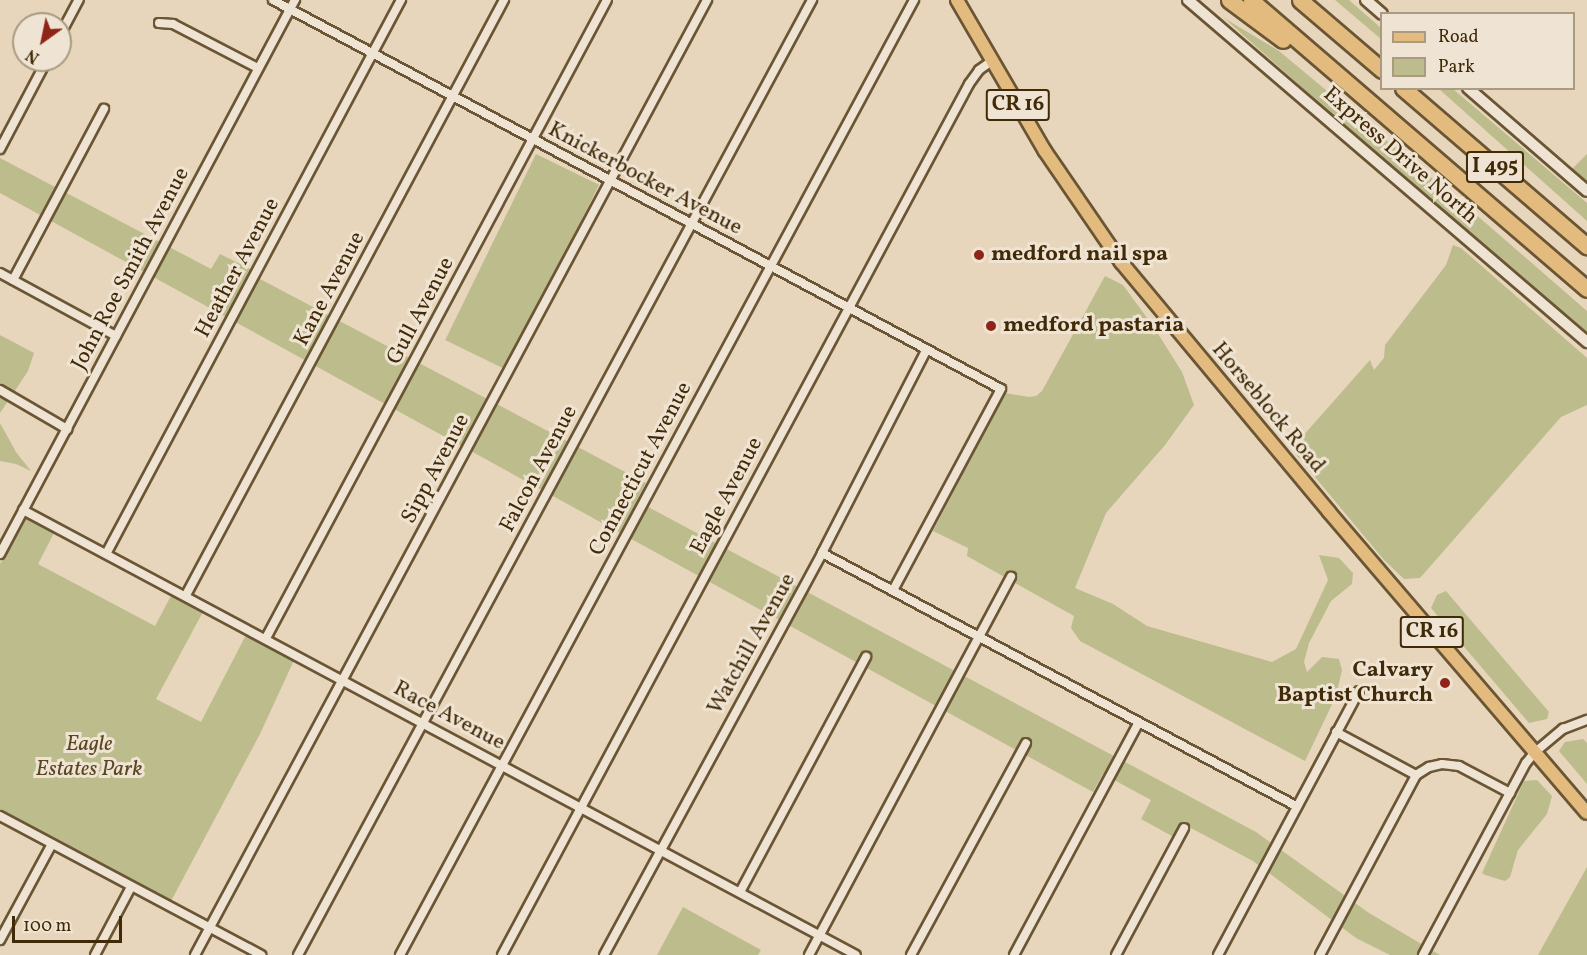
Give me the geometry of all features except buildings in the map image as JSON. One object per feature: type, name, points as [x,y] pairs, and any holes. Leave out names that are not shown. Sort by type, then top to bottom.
[{"type":"highway","points":[[1229,0],[1400,128]]},
{"type":"highway","name":"I 495","points":[[1251,0],[1587,289]]},
{"type":"highway","points":[[1300,0],[1380,68]]},
{"type":"highway","name":"I 495","points":[[1405,90],[1587,246]]},
{"type":"main road","name":"Horseblock Road","points":[[957,0],[1072,194],[1121,262],[1286,461],[1587,813]]},
{"type":"main road","name":"Express Drive North","points":[[1188,0],[1587,342]]},
{"type":"main road","points":[[1366,0],[1380,12]]},
{"type":"main road","points":[[1470,90],[1587,191]]},
{"type":"street","name":"Knickerbocker Avenue","points":[[273,0],[1001,389],[893,591]]},
{"type":"street","name":"John Roe Smith Avenue","points":[[0,555],[295,0]]},
{"type":"street","name":"Heather Avenue","points":[[106,554],[402,0]]},
{"type":"street","name":"Kane Avenue","points":[[186,595],[504,0]]},
{"type":"street","name":"Gull Avenue","points":[[266,638],[607,0]]},
{"type":"street","name":"Sipp Avenue","points":[[195,955],[707,0]]},
{"type":"street","name":"Falcon Avenue","points":[[298,955],[812,0]]},
{"type":"street","name":"Connecticut Avenue","points":[[400,955],[914,0]]},
{"type":"street","points":[[159,23],[173,24],[258,68]]},
{"type":"street","name":"Eagle Avenue","points":[[502,955],[969,84],[979,70],[992,60]]},
{"type":"street","points":[[0,149],[41,72]]},
{"type":"street","points":[[13,280],[104,109]]},
{"type":"street","points":[[0,273],[116,336]]},
{"type":"street","name":"Watchill Avenue","points":[[604,955],[822,553],[927,349]]},
{"type":"street","points":[[0,390],[67,429]]},
{"type":"street","name":"Race Avenue","points":[[23,510],[186,595],[856,955]]},
{"type":"street","points":[[822,553],[1296,806]]},
{"type":"street","points":[[809,955],[1011,576]]},
{"type":"street","points":[[740,892],[866,657]]},
{"type":"street","points":[[1218,955],[1359,692]]},
{"type":"street","points":[[1423,955],[1534,753],[1563,729],[1587,720]]},
{"type":"street","points":[[1014,955],[1139,722]]},
{"type":"street","points":[[1336,732],[1416,775]]},
{"type":"street","points":[[911,955],[1026,743]]},
{"type":"street","points":[[1320,955],[1416,775],[1429,767],[1443,764],[1459,766],[1510,793]]},
{"type":"street","points":[[0,816],[261,955]]},
{"type":"street","points":[[1116,955],[1184,828]]},
{"type":"street","points":[[0,940],[52,844]]},
{"type":"street","points":[[94,955],[131,887]]},
{"type":"green space","points":[[1335,0],[1349,0],[1380,27],[1380,38]]},
{"type":"green space","points":[[1224,18],[1279,51],[1481,219],[1587,311],[1587,332],[1414,187]]},
{"type":"green space","points":[[1440,90],[1454,90],[1587,203],[1587,221]]},
{"type":"green space","points":[[536,154],[599,185],[508,371],[445,340]]},
{"type":"green space","points":[[1587,154],[1587,185],[1571,170]]},
{"type":"green space","points":[[0,158],[211,269],[220,254],[262,275],[260,279],[646,483],[637,501],[1256,832],[1369,913],[1440,955],[1390,955],[1356,938],[1253,861],[1189,827],[1181,841],[1141,819],[1151,800],[1103,774],[1093,792],[0,193]]},
{"type":"green space","points":[[1453,245],[1461,248],[1587,358],[1587,405],[1561,417],[1420,578],[1404,579],[1384,560],[1295,453],[1294,446],[1370,360],[1374,370],[1384,358],[1385,345],[1446,265]]},
{"type":"green space","points":[[1105,276],[1123,285],[1153,326],[1182,372],[1194,405],[1165,445],[1106,513],[1075,588],[1113,604],[1147,626],[1272,662],[1296,649],[1328,580],[1319,555],[1339,558],[1353,573],[1352,584],[1331,601],[1309,643],[1304,662],[1307,672],[1322,657],[1339,659],[1342,670],[1336,696],[1305,761],[1080,641],[1071,628],[1074,616],[967,556],[968,548],[933,531],[1005,393],[1029,397],[1036,396],[1042,391]]},
{"type":"green space","points":[[0,335],[34,353],[28,371],[0,413]]},
{"type":"green space","points":[[0,423],[16,452],[31,471],[16,464],[0,461]]},
{"type":"green space","name":"Eagle Estates Park","points":[[25,516],[55,531],[38,564],[155,626],[172,594],[204,610],[156,699],[201,722],[248,631],[295,658],[260,734],[170,903],[0,810],[0,564]]},
{"type":"green space","points":[[1446,591],[1549,712],[1547,719],[1529,723],[1431,608],[1437,595]]},
{"type":"green space","points":[[1583,739],[1587,743],[1587,784],[1559,751],[1565,742]]},
{"type":"green space","points":[[1537,780],[1552,796],[1547,814],[1518,850],[1510,877],[1505,881],[1485,875],[1482,873],[1524,781]]},
{"type":"green space","points":[[1587,867],[1587,955],[1538,955]]},
{"type":"green space","points":[[683,907],[761,950],[758,955],[657,955]]},
{"type":"place","name":"medford nail spa","points":[[979,255]]},
{"type":"place","name":"medford pastaria","points":[[991,326]]},
{"type":"place","name":"Calvary Baptist Church","points":[[1445,683]]}]
